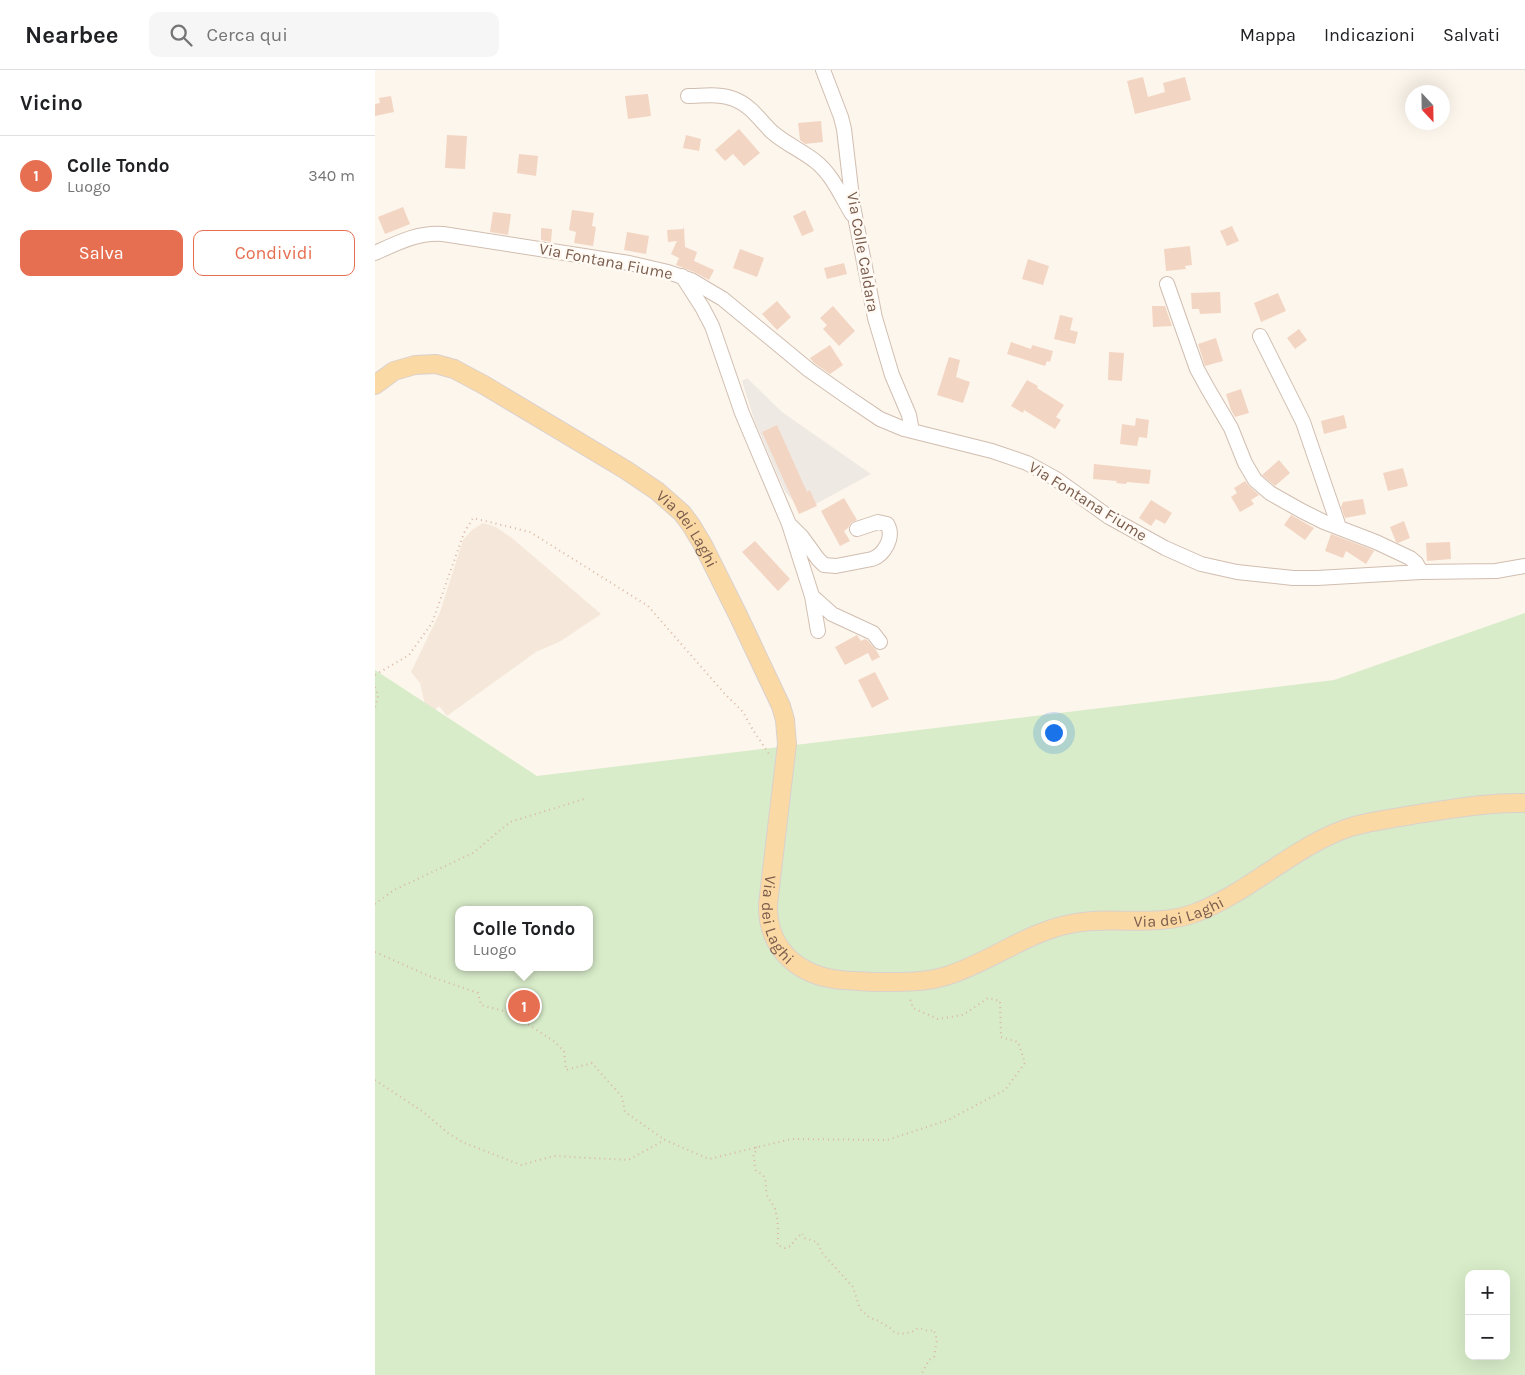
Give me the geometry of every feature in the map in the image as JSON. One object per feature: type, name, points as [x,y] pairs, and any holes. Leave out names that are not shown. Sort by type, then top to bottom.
[{"type":"main road","name":"Via dei Laghi","points":[[375,384],[394,371],[415,364],[435,364],[454,369],[639,478],[674,505],[691,525],[738,615],[781,706],[785,720],[787,744],[768,904],[769,923],[777,943],[789,959],[816,975],[847,981],[934,979],[973,965],[1035,935],[1070,924],[1095,921],[1176,919],[1193,914],[1225,899],[1316,844],[1354,826],[1389,818],[1445,810],[1496,804],[1525,803]]},
{"type":"street","name":"Via Colle Caldara","points":[[823,70],[843,121],[856,222],[879,335],[892,375],[915,432]]},
{"type":"street","points":[[688,96],[721,96],[731,98],[745,105],[777,136],[821,166],[833,182],[856,222]]},
{"type":"street","name":"Via Fontana Fiume","points":[[375,253],[415,236],[438,233],[629,263],[682,276],[723,299],[809,370],[868,412],[887,422],[915,432],[997,452],[1033,466],[1065,485],[1109,516],[1172,552],[1209,566],[1249,574],[1293,578],[1496,570],[1525,566]]},
{"type":"street","points":[[682,276],[702,306],[712,326],[746,423],[789,524],[812,596],[818,631]]},
{"type":"street","points":[[1167,284],[1197,370],[1231,428],[1252,476],[1262,487],[1275,496],[1310,516],[1376,542],[1410,558],[1416,563],[1421,572]]},
{"type":"street","points":[[1259,336],[1303,422],[1339,527]]},
{"type":"street","points":[[789,524],[802,537],[818,559],[828,566],[877,557],[887,546],[890,534],[887,524],[878,522],[857,529]]},
{"type":"street","points":[[812,596],[832,614],[873,633],[880,642]]},
{"type":"path","points":[[375,675],[409,655],[433,623],[464,533],[473,518],[531,532],[648,606],[743,712],[770,756],[785,764]]},
{"type":"path","points":[[375,687],[377,696],[375,708]]},
{"type":"path","points":[[375,904],[394,890],[473,853],[510,822],[584,799]]},
{"type":"path","points":[[375,952],[429,976],[478,993],[481,1005],[511,1013],[555,1042],[564,1051],[566,1070],[592,1063],[622,1097],[625,1112],[665,1140],[709,1159],[791,1139],[887,1140],[948,1120],[1005,1090],[1025,1063],[1017,1042],[1001,1037],[1000,1001],[989,998],[963,1015],[938,1019],[913,1008],[909,995],[910,981]]},
{"type":"path","points":[[375,1080],[422,1111],[462,1142],[521,1165],[554,1156],[628,1160],[665,1140]]},
{"type":"path","points":[[756,1147],[757,1150],[753,1154],[755,1159],[754,1166],[756,1171],[762,1174],[767,1181],[767,1195],[775,1208],[779,1237],[777,1245],[785,1248],[791,1246],[802,1233],[804,1238],[817,1242],[823,1254],[853,1287],[860,1309],[870,1318],[877,1320],[895,1333],[913,1332],[918,1328],[929,1331],[934,1330],[937,1340],[934,1357],[929,1360],[921,1375]]},
{"type":"shaded area","points":[[747,378],[782,412],[871,474],[803,511],[786,493],[755,422],[742,381]]},
{"type":"shaded area","points":[[483,523],[496,527],[512,538],[601,614],[561,641],[536,652],[447,716],[439,706],[433,712],[426,709],[420,683],[411,672],[440,612],[463,540],[472,530]]},
{"type":"green space","points":[[1525,613],[1525,1375],[375,1375],[375,670],[537,776],[1334,680]]},
{"type":"building","points":[[1143,77],[1148,97],[1165,92],[1163,83],[1185,77],[1191,100],[1135,114],[1127,81]]},
{"type":"building","points":[[648,94],[651,116],[628,119],[625,96]]},
{"type":"building","points":[[391,96],[394,112],[375,116],[375,104],[380,103],[379,98]]},
{"type":"building","points":[[821,121],[823,142],[805,144],[800,140],[798,123]]},
{"type":"building","points":[[739,129],[760,153],[744,166],[733,154],[725,161],[715,150]]},
{"type":"building","points":[[447,135],[467,136],[465,169],[445,168]]},
{"type":"building","points":[[686,135],[701,139],[699,151],[683,148]]},
{"type":"building","points":[[519,154],[538,156],[536,176],[517,173]]},
{"type":"building","points":[[403,207],[410,224],[385,234],[378,217]]},
{"type":"building","points":[[572,210],[594,213],[592,226],[596,227],[593,246],[574,243],[576,232],[569,230]]},
{"type":"building","points":[[805,210],[814,231],[802,236],[793,216]]},
{"type":"building","points":[[493,212],[511,214],[508,235],[490,232]]},
{"type":"building","points":[[1232,226],[1239,241],[1227,246],[1220,231]]},
{"type":"building","points":[[684,227],[685,247],[697,252],[694,261],[714,270],[709,280],[676,265],[679,258],[671,254],[677,241],[668,242],[667,230],[683,229]]},
{"type":"building","points":[[541,228],[552,229],[551,242],[541,240]]},
{"type":"building","points":[[627,232],[649,236],[646,254],[624,250]]},
{"type":"building","points":[[1190,246],[1192,265],[1185,266],[1186,269],[1166,271],[1164,249]]},
{"type":"building","points":[[740,249],[764,258],[757,277],[733,268]]},
{"type":"building","points":[[1028,259],[1049,266],[1043,285],[1022,279]]},
{"type":"building","points":[[844,263],[847,274],[827,279],[824,268]]},
{"type":"building","points":[[1220,292],[1221,313],[1200,314],[1199,309],[1192,309],[1191,293]]},
{"type":"building","points":[[1278,293],[1286,311],[1261,322],[1254,303]]},
{"type":"building","points":[[777,301],[791,317],[777,330],[762,314]]},
{"type":"building","points":[[833,306],[855,331],[839,346],[823,329],[827,325],[820,318]]},
{"type":"building","points":[[1152,306],[1165,306],[1172,326],[1153,327]]},
{"type":"building","points":[[1060,315],[1073,318],[1070,330],[1078,332],[1075,344],[1054,339]]},
{"type":"building","points":[[1299,329],[1307,340],[1295,349],[1287,338]]},
{"type":"building","points":[[1216,338],[1223,361],[1205,366],[1198,344]]},
{"type":"building","points":[[1011,342],[1031,349],[1032,345],[1053,351],[1050,362],[1047,361],[1045,366],[1007,354]]},
{"type":"building","points":[[830,345],[843,365],[830,374],[810,358]]},
{"type":"building","points":[[1109,352],[1124,353],[1122,381],[1108,380]]},
{"type":"building","points":[[949,357],[960,360],[956,377],[970,382],[963,403],[937,395]]},
{"type":"building","points":[[1027,380],[1064,405],[1056,417],[1061,420],[1055,429],[1024,410],[1023,413],[1011,406]]},
{"type":"building","points":[[1241,389],[1249,413],[1235,417],[1226,394]]},
{"type":"building","points":[[1344,415],[1347,428],[1324,434],[1321,421]]},
{"type":"building","points":[[1136,418],[1149,420],[1147,438],[1139,437],[1137,446],[1120,444],[1122,424],[1135,426]]},
{"type":"building","points":[[777,425],[807,492],[810,490],[817,506],[799,514],[762,432]]},
{"type":"building","points":[[1279,460],[1290,473],[1275,486],[1262,475]]},
{"type":"building","points":[[1094,464],[1151,470],[1149,484],[1127,482],[1126,484],[1116,483],[1117,481],[1093,479]]},
{"type":"building","points":[[1403,468],[1408,486],[1388,491],[1383,473]]},
{"type":"building","points":[[1245,481],[1259,495],[1251,500],[1254,504],[1240,512],[1231,497],[1237,493],[1234,488]]},
{"type":"building","points":[[844,498],[857,520],[851,523],[844,531],[850,541],[840,546],[821,511]]},
{"type":"building","points":[[1363,499],[1366,514],[1345,518],[1341,507],[1343,502]]},
{"type":"building","points":[[1151,500],[1172,513],[1165,524],[1156,519],[1151,526],[1139,518]]},
{"type":"building","points":[[1291,515],[1314,528],[1305,540],[1284,525]]},
{"type":"building","points":[[1404,521],[1410,538],[1398,543],[1390,527]]},
{"type":"building","points":[[1331,534],[1374,551],[1366,564],[1346,551],[1343,558],[1325,551]]},
{"type":"building","points":[[755,541],[790,579],[778,591],[742,552]]},
{"type":"building","points":[[1450,542],[1451,559],[1427,561],[1426,543]]},
{"type":"building","points":[[857,635],[861,641],[867,640],[880,657],[872,661],[868,653],[845,665],[835,647]]},
{"type":"building","points":[[875,672],[889,699],[872,708],[858,680]]},
{"type":"place","name":"Colle Tondo","points":[[524,1006]]}]
